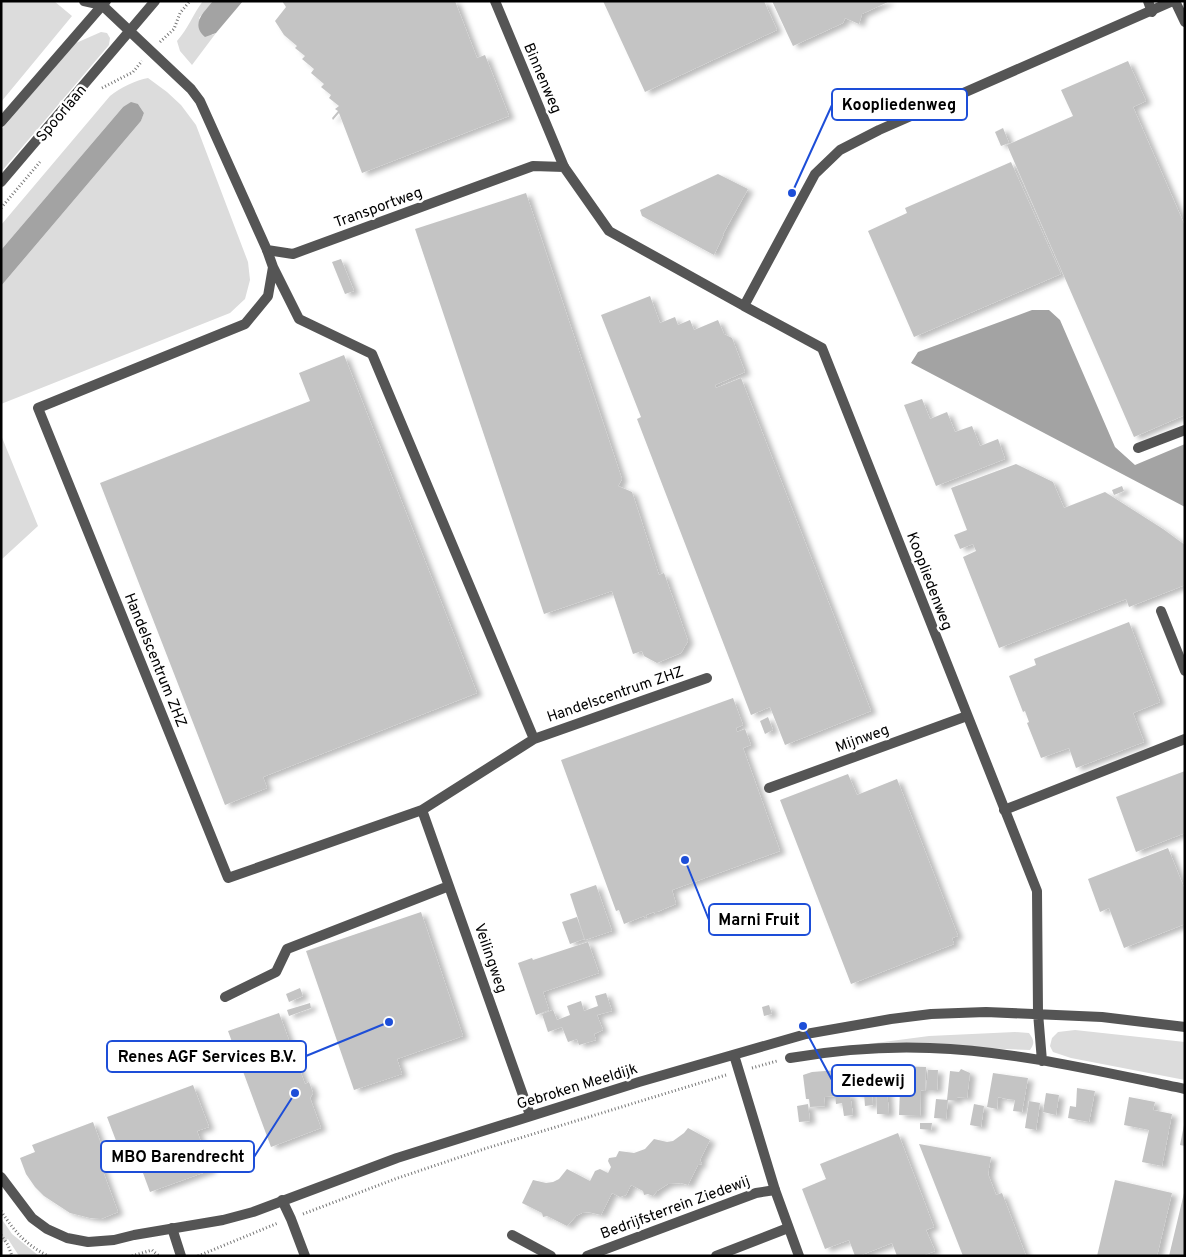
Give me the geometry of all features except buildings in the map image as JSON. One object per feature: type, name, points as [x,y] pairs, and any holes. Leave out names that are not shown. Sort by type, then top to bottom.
[{"type":"street","points":[[84,1],[104,3],[151,52],[192,88],[200,101],[267,250]]},
{"type":"street","name":"Spoorlaan","points":[[1,182],[156,1]]},
{"type":"street","name":"Binnenweg","points":[[495,1],[564,167]]},
{"type":"street","points":[[564,167],[610,231],[744,306],[815,174],[840,150],[879,130],[1150,6],[1174,1],[1185,22]]},
{"type":"street","points":[[1,122],[104,3]]},
{"type":"street","name":"Transportweg","points":[[267,250],[293,254],[533,166],[564,167]]},
{"type":"street","name":"Handelscentrum ZHZ","points":[[267,250],[273,267],[299,319],[372,354],[534,739]]},
{"type":"street","name":"Handelscentrum ZHZ","points":[[273,267],[268,296],[245,324],[38,408],[228,878],[422,810],[534,739],[707,678]]},
{"type":"street","name":"Koopliedenweg","points":[[744,306],[822,348],[966,716],[1037,891],[1038,1013]]},
{"type":"street","points":[[1138,448],[1185,430]]},
{"type":"street","points":[[1160,611],[1185,671]]},
{"type":"street","name":"Mijnweg","points":[[769,788],[966,716]]},
{"type":"street","points":[[1004,810],[1185,739]]},
{"type":"street","name":"Veilingweg","points":[[422,810],[530,1115]]},
{"type":"street","points":[[225,997],[276,972],[287,949],[449,886]]},
{"type":"street","name":"Gebroken Meeldijk","points":[[1,1177],[32,1218],[47,1229],[67,1238],[88,1242],[114,1240],[253,1212],[397,1158],[530,1115],[806,1034],[931,1014],[986,1012],[1102,1017],[1185,1026]]},
{"type":"street","points":[[1038,1013],[1042,1061]]},
{"type":"street","points":[[790,1058],[836,1051],[877,1048],[930,1048],[981,1052],[1042,1061],[1185,1089]]},
{"type":"street","points":[[734,1055],[775,1190],[799,1256]]},
{"type":"street","name":"Bedrijfsterrein Ziedewij","points":[[587,1256],[756,1193],[775,1190]]},
{"type":"street","points":[[282,1200],[305,1256]]},
{"type":"street","points":[[172,1228],[181,1256]]},
{"type":"street","points":[[716,1256],[788,1228]]},
{"type":"street","points":[[512,1235],[551,1256]]},
{"type":"path","name":"Spoorlaan","points":[[101,88],[133,72],[174,28],[180,13],[190,1]]},
{"type":"path","name":"Spoorlaan","points":[[1,208],[45,156]]},
{"type":"path","points":[[198,1256],[395,1179],[484,1149],[738,1071],[790,1058]]},
{"type":"path","points":[[1,1211],[14,1231],[32,1248],[48,1256]]},
{"type":"path","points":[[1,1235],[8,1245],[12,1256]]},
{"type":"path","points":[[132,1256],[152,1250],[159,1256]]},
{"type":"shaded area","points":[[1,1],[54,1],[72,16],[1,102]]},
{"type":"shaded area","points":[[203,1],[213,1],[199,18],[212,35],[216,33],[192,65],[180,51],[177,41]]},
{"type":"shaded area","points":[[213,1],[243,1],[216,33],[205,37],[199,27],[200,18]]},
{"type":"shaded area","points":[[101,32],[107,33],[110,38],[109,45],[1,172],[1,130],[76,43]]},
{"type":"shaded area","points":[[148,78],[181,105],[196,125],[248,262],[250,280],[245,299],[230,313],[1,404],[1,286],[141,121],[144,113],[138,104],[123,107],[1,250],[1,225],[110,96],[128,85]]},
{"type":"shaded area","points":[[131,102],[138,104],[144,113],[141,121],[1,286],[1,250],[123,107]]},
{"type":"shaded area","points":[[1032,310],[1049,310],[1060,320],[1115,447],[1135,465],[1185,444],[1185,507],[911,363],[918,352]]},
{"type":"shaded area","points":[[1,435],[38,526],[1,560]]},
{"type":"shaded area","points":[[1075,1030],[1185,1042],[1185,1080],[1071,1058],[1053,1052],[1050,1046],[1052,1038],[1058,1032]]},
{"type":"shaded area","points":[[1029,1033],[1033,1042],[1030,1050],[902,1045],[845,1047],[929,1036]]},
{"type":"shaded area","points":[[1,1218],[12,1234],[39,1256],[19,1256],[8,1239],[1,1243]]},
{"type":"place","name":"Koopliedenweg","points":[[792,193]]},
{"type":"place","name":"Marni Fruit","points":[[685,860]]},
{"type":"place","name":"Renes AGF Services B.V.","points":[[389,1022]]},
{"type":"place","name":"Ziedewij","points":[[803,1026]]},
{"type":"place","name":"MBO Barendrecht","points":[[295,1093]]}]
